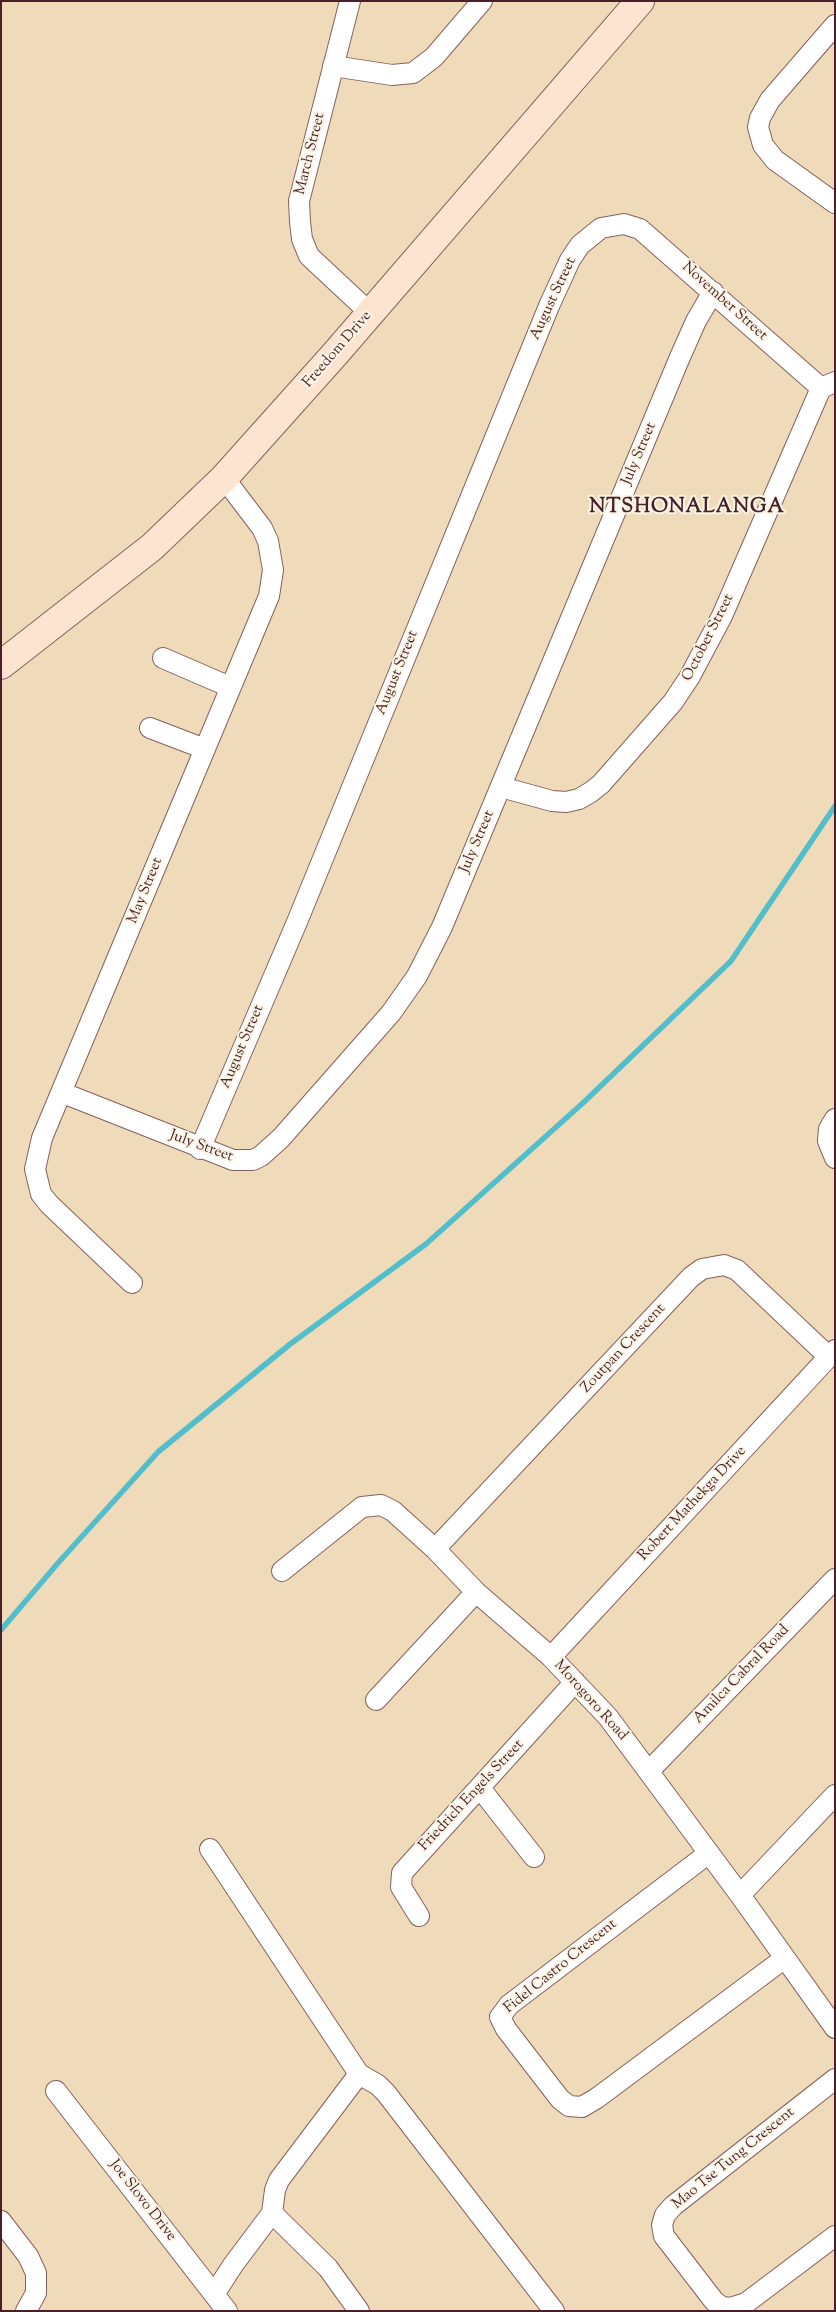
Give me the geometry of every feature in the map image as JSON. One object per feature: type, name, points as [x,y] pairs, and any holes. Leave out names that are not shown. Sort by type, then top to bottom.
[{"type":"street","name":"March Street","points":[[350,1],[300,201],[302,238],[309,256],[370,313]]},
{"type":"street","points":[[333,66],[392,75],[413,73],[434,57],[482,1]]},
{"type":"street","name":"Freedom Drive","points":[[1,664],[152,547],[224,478],[370,313],[640,1]]},
{"type":"street","points":[[835,24],[770,100],[760,118],[758,127],[763,145],[775,160],[835,203]]},
{"type":"street","name":"November Street","points":[[624,224],[640,229],[648,234],[713,292],[828,385]]},
{"type":"street","name":"August Street","points":[[200,1149],[297,922],[561,279],[570,260],[591,235],[601,228],[624,224]]},
{"type":"street","name":"July Street","points":[[63,1093],[200,1149],[243,1162],[261,1156],[281,1138],[391,1013],[417,976],[432,948],[680,358],[696,321],[713,292]]},
{"type":"street","name":"October Street","points":[[501,787],[552,800],[566,802],[578,799],[601,784],[673,702],[689,678],[722,616],[828,385]]},
{"type":"street","name":"May Street","points":[[132,1283],[49,1204],[41,1194],[35,1169],[37,1155],[230,686],[269,596],[273,570],[268,541],[262,528],[224,478]]},
{"type":"street","points":[[163,658],[230,686]]},
{"type":"street","points":[[150,728],[205,749]]},
{"type":"street","points":[[835,1119],[828,1135],[830,1149],[835,1158]]},
{"type":"street","name":"Zoutpan Crescent","points":[[435,1549],[691,1277],[702,1268],[724,1265],[737,1270],[832,1353]]},
{"type":"street","name":"Robert Mathekga Drive","points":[[551,1657],[832,1353]]},
{"type":"street","name":"Morogoro Road","points":[[282,1571],[362,1507],[374,1504],[393,1511],[435,1549],[476,1592],[551,1657],[608,1717],[785,1958],[833,2020]]},
{"type":"street","name":"Amilca Cabral Road","points":[[649,1771],[835,1579]]},
{"type":"street","points":[[376,1700],[476,1592]]},
{"type":"street","name":"Friedrich Engels Street","points":[[420,1916],[401,1887],[402,1873],[575,1682]]},
{"type":"street","points":[[480,1788],[534,1857]]},
{"type":"street","points":[[740,1895],[835,1795]]},
{"type":"street","points":[[210,1849],[359,2074],[378,2084],[386,2092],[554,2311]]},
{"type":"street","name":"Fidel Castro Crescent","points":[[709,1852],[510,2004],[500,2017],[506,2029],[560,2099],[569,2106],[582,2107],[597,2098],[785,1958]]},
{"type":"street","points":[[215,2294],[233,2265],[272,2213],[275,2190],[279,2180],[359,2074]]},
{"type":"street","name":"Mao Tse Tung Crescent","points":[[835,2078],[673,2206],[665,2216],[662,2225],[664,2236],[714,2301],[722,2307],[730,2308],[746,2303],[835,2236]]},
{"type":"street","name":"Joe Slovo Drive","points":[[56,2091],[227,2311]]},
{"type":"street","points":[[272,2213],[328,2268],[359,2311]]},
{"type":"street","points":[[1,2221],[28,2256],[36,2273],[36,2293],[26,2311]]},
{"type":"waterway","points":[[1,1630],[58,1563],[158,1452],[289,1345],[426,1244],[584,1102],[731,961],[835,806]]},
{"type":"district","name":"NTSHONALANGA","points":[[687,509]]}]
